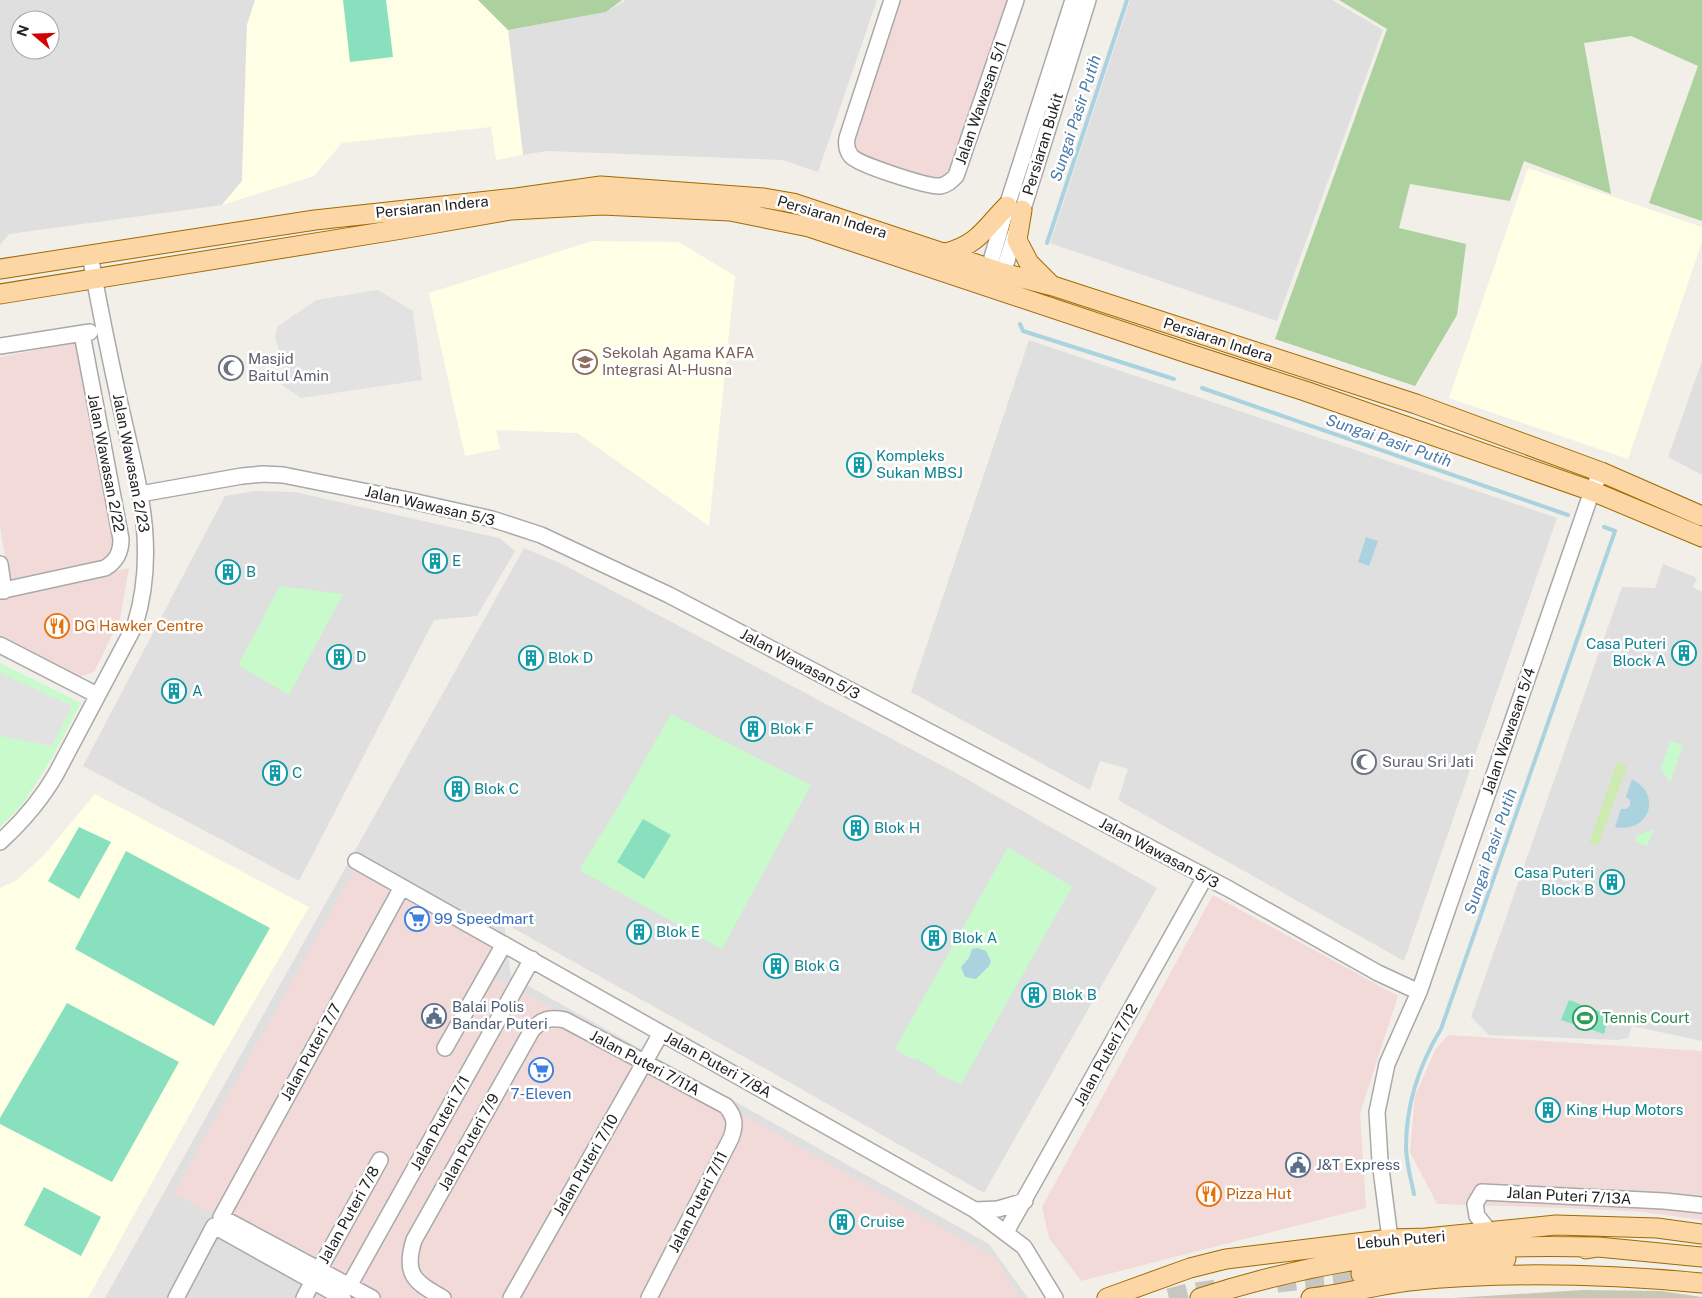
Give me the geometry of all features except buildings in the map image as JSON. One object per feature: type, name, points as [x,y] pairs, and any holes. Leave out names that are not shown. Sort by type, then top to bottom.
[{"type":"main road","name":"Persiaran Indera","points":[[0,268],[315,220],[516,198],[601,186],[764,198],[793,203],[946,253],[994,278],[1053,286],[1416,404],[1601,472],[1702,516]]},
{"type":"main road","name":"Persiaran Indera","points":[[0,294],[511,210],[602,205],[730,212],[809,227],[994,278],[1181,351],[1305,391],[1592,491],[1702,537]]},
{"type":"main road","points":[[946,253],[956,250],[976,239],[1015,208]]},
{"type":"main road","points":[[1015,208],[1018,240],[1029,263],[1053,286]]},
{"type":"main road","name":"Lebuh Puteri","points":[[1107,1298],[1190,1268],[1226,1259],[1390,1247],[1490,1232],[1556,1225],[1656,1228],[1702,1234]]},
{"type":"main road","points":[[1200,1298],[1267,1278],[1390,1247],[1578,1238],[1702,1248]]},
{"type":"main road","points":[[1390,1247],[1428,1250],[1528,1246],[1598,1247]]},
{"type":"main road","name":"Lebuh Puteri","points":[[1361,1274],[1458,1263],[1530,1258],[1598,1247],[1702,1257]]},
{"type":"main road","points":[[1311,1298],[1335,1296],[1408,1281],[1551,1274],[1628,1276],[1702,1283]]},
{"type":"street","name":"Jalan Wawasan 5/1","points":[[892,0],[846,146],[851,156],[859,161],[899,176],[934,186],[947,185],[956,176],[1016,0]]},
{"type":"street","name":"Persiaran Bukit","points":[[994,278],[1073,0]]},
{"type":"street","name":"Persiaran Bukit","points":[[1015,208],[1088,0]]},
{"type":"street","name":"Jalan Wawasan 2/23","points":[[0,842],[30,813],[44,796],[135,625],[140,607],[146,567],[146,546],[140,494],[104,329],[90,254]]},
{"type":"street","points":[[0,346],[104,329]]},
{"type":"street","name":"Jalan Wawasan 2/22","points":[[2,591],[106,568],[112,564],[121,547],[82,334]]},
{"type":"street","name":"Jalan Wawasan 5/4","points":[[1419,992],[1592,491],[1601,472]]},
{"type":"street","name":"Jalan Wawasan 5/3","points":[[140,494],[242,476],[262,474],[283,475],[403,499],[518,526],[670,595],[1206,877],[1378,973],[1419,992]]},
{"type":"street","points":[[0,564],[2,591]]},
{"type":"street","points":[[0,645],[98,695]]},
{"type":"street","name":"Jalan Puteri 7/8A","points":[[356,861],[975,1210],[1024,1247],[1055,1298]]},
{"type":"street","name":"Jalan Puteri 7/12","points":[[1006,1232],[1206,877]]},
{"type":"street","name":"Jalan Puteri 7/7","points":[[176,1298],[402,887]]},
{"type":"street","points":[[445,1048],[504,944]]},
{"type":"street","name":"Jalan Puteri 7/1","points":[[346,1292],[532,960]]},
{"type":"street","points":[[1390,1247],[1380,1161],[1377,1112],[1387,1064],[1419,992]]},
{"type":"street","name":"Jalan Puteri 7/9","points":[[443,1298],[417,1282],[410,1268],[409,1258],[414,1240],[532,1030],[546,1018],[565,1020]]},
{"type":"street","name":"Jalan Puteri 7/11A","points":[[565,1020],[726,1106]]},
{"type":"street","name":"Jalan Puteri 7/10","points":[[511,1298],[662,1033]]},
{"type":"street","name":"Jalan Puteri 7/11","points":[[649,1298],[731,1138],[734,1120],[726,1106]]},
{"type":"street","name":"Jalan Puteri 7/8","points":[[304,1298],[380,1160]]},
{"type":"street","name":"Jalan Puteri 7/13A","points":[[1490,1232],[1477,1216],[1475,1204],[1482,1192],[1664,1201],[1702,1205]]},
{"type":"street","points":[[975,1210],[998,1209],[1025,1201],[1020,1231],[1024,1247]]},
{"type":"street","points":[[218,1222],[346,1292],[372,1298]]},
{"type":"shaded area","points":[[0,0],[255,0],[247,25],[242,181],[222,205],[9,234],[0,245]]},
{"type":"shaded area","points":[[255,0],[478,0],[508,30],[523,155],[496,160],[491,127],[342,143],[314,176],[222,205],[242,181],[247,25]]},
{"type":"shaded area","points":[[626,0],[877,0],[818,172],[783,160],[547,151],[523,155],[508,30],[606,12]]},
{"type":"shaded area","points":[[898,0],[1011,0],[951,175],[937,182],[862,156],[856,151],[852,139]]},
{"type":"shaded area","points":[[1130,0],[1332,0],[1383,30],[1277,321],[1050,243]]},
{"type":"shaded area","points":[[1528,168],[1702,227],[1702,242],[1628,459],[1449,398]]},
{"type":"shaded area","name":"Sekolah Agama KAFA Integrasi Al-Husna","points":[[592,241],[679,242],[735,276],[709,526],[577,433],[496,430],[500,449],[465,456],[429,293]]},
{"type":"shaded area","points":[[378,290],[413,311],[422,380],[301,398],[279,383],[284,369],[275,337],[277,327],[316,300]]},
{"type":"shaded area","points":[[1029,340],[1557,518],[1404,961],[1118,800],[1128,769],[1100,761],[1090,790],[911,692]]},
{"type":"shaded area","points":[[79,342],[116,542],[111,558],[9,581],[0,526],[0,357]]},
{"type":"shaded area","points":[[1702,361],[1702,475],[1668,457]]},
{"type":"shaded area","points":[[255,491],[295,492],[499,538],[515,551],[477,616],[434,620],[299,881],[83,766],[225,496]]},
{"type":"shaded area","points":[[524,548],[564,565],[956,773],[1157,888],[984,1193],[504,923],[511,976],[989,1244],[1028,1298],[105,1298]]},
{"type":"shaded area","points":[[1663,564],[1697,578],[1693,587],[1702,592],[1702,1041],[1632,1026],[1628,1038],[1618,1040],[1489,1035],[1471,1017],[1622,587],[1655,588]]},
{"type":"shaded area","name":"DG Hawker Centre","points":[[129,568],[120,619],[94,672],[75,678],[0,639],[0,596]]},
{"type":"shaded area","points":[[0,673],[72,706],[52,746],[0,736]]},
{"type":"shaded area","points":[[95,794],[309,907],[220,1060],[88,1298],[0,1298],[0,888],[17,880],[44,855]]},
{"type":"shaded area","points":[[356,867],[499,946],[484,972],[599,1033],[995,1258],[1020,1298],[384,1298],[220,1211],[213,1214],[173,1194]]},
{"type":"shaded area","points":[[1213,895],[1398,996],[1360,1113],[1366,1208],[1081,1281],[1049,1238],[1042,1207]]},
{"type":"shaded area","points":[[1448,1035],[1702,1051],[1702,1220],[1643,1212],[1437,1204],[1410,1152],[1415,1096],[1435,1050]]},
{"type":"shaded area","points":[[1583,1290],[1661,1291],[1702,1298],[1453,1298]]},
{"type":"green space","points":[[343,0],[386,0],[393,57],[350,62]]},
{"type":"green space","points":[[478,0],[622,0],[606,12],[508,30]]},
{"type":"green space","points":[[1339,0],[1702,0],[1702,221],[1649,203],[1698,66],[1631,36],[1584,43],[1611,194],[1524,161],[1510,201],[1410,184],[1399,228],[1466,244],[1457,315],[1415,386],[1275,339],[1387,29]]},
{"type":"green space","points":[[280,586],[343,594],[289,695],[238,665]]},
{"type":"green space","points":[[0,663],[81,703],[52,758],[22,805],[0,827]]},
{"type":"green space","points":[[671,714],[811,785],[722,949],[579,870],[618,807]]},
{"type":"green space","points":[[1670,741],[1683,745],[1670,783],[1661,769]]},
{"type":"green space","points":[[1617,762],[1627,766],[1598,846],[1589,843]]},
{"type":"green space","points":[[643,819],[671,835],[644,879],[617,862]]},
{"type":"green space","points":[[79,827],[111,842],[79,899],[48,881]]},
{"type":"green space","points":[[1654,829],[1647,846],[1636,842],[1636,836]]},
{"type":"green space","points":[[1008,847],[1072,887],[961,1084],[937,1074],[938,1071],[895,1049]]},
{"type":"green space","points":[[126,851],[270,928],[214,1026],[75,949]]},
{"type":"green space","name":"Tennis Court","points":[[1569,1000],[1609,1015],[1604,1034],[1561,1020]]},
{"type":"green space","points":[[67,1003],[179,1062],[112,1182],[0,1124],[0,1118]]},
{"type":"green space","points":[[44,1187],[101,1217],[81,1256],[24,1225]]},
{"type":"water","points":[[1366,537],[1378,541],[1369,566],[1358,562]]},
{"type":"water","points":[[1632,779],[1642,786],[1647,794],[1648,812],[1636,825],[1627,828],[1615,827],[1621,809],[1626,809],[1630,806],[1630,800],[1626,797]]},
{"type":"water","points":[[977,948],[986,951],[991,961],[989,966],[976,979],[965,977],[961,967],[969,958],[972,949]]},
{"type":"waterway","name":"Sungai Pasir Putih","points":[[1047,243],[1127,0]]},
{"type":"waterway","name":"Sungai Pasir Putih","points":[[1020,324],[1023,331],[1174,379]]},
{"type":"waterway","name":"Sungai Pasir Putih","points":[[1202,388],[1568,515]]},
{"type":"waterway","name":"Sungai Pasir Putih","points":[[1414,1194],[1406,1147],[1408,1115],[1415,1085],[1426,1057],[1441,1029],[1615,531],[1604,527]]},
{"type":"tunnel","points":[[1277,1283],[1361,1274]]},
{"type":"tunnel","points":[[1169,1298],[1217,1289]]},
{"type":"place","name":"Sekolah Agama KAFA Integrasi Al-Husna","points":[[585,362]]},
{"type":"place","name":"Masjid Baitul Amin","points":[[231,368]]},
{"type":"place","name":"Kompleks Sukan MBSJ","points":[[859,465]]},
{"type":"place","name":"E","points":[[435,561]]},
{"type":"place","name":"B","points":[[228,572]]},
{"type":"place","name":"DG Hawker Centre","points":[[57,626]]},
{"type":"place","name":"Casa Puteri Block A","points":[[1684,653]]},
{"type":"place","name":"D","points":[[339,657]]},
{"type":"place","name":"Blok D","points":[[531,658]]},
{"type":"place","name":"A","points":[[174,691]]},
{"type":"place","name":"Blok F","points":[[753,729]]},
{"type":"place","name":"Surau Sri Jati","points":[[1364,762]]},
{"type":"place","name":"C","points":[[275,773]]},
{"type":"place","name":"Blok C","points":[[457,789]]},
{"type":"place","name":"Blok H","points":[[856,828]]},
{"type":"place","name":"Casa Puteri Block B","points":[[1612,882]]},
{"type":"place","name":"99 Speedmart","points":[[417,919]]},
{"type":"place","name":"Blok E","points":[[639,932]]},
{"type":"place","name":"Blok A","points":[[934,938]]},
{"type":"place","name":"Blok G","points":[[776,966]]},
{"type":"place","name":"Blok B","points":[[1034,995]]},
{"type":"place","name":"Balai Polis Bandar Puteri","points":[[434,1016]]},
{"type":"place","name":"Tennis Court","points":[[1585,1018]]},
{"type":"place","name":"7-Eleven","points":[[541,1070]]},
{"type":"place","name":"King Hup Motors","points":[[1548,1110]]},
{"type":"place","name":"J&T Express","points":[[1298,1165]]},
{"type":"place","name":"Pizza Hut","points":[[1209,1194]]},
{"type":"place","name":"Cruise","points":[[842,1222]]}]
